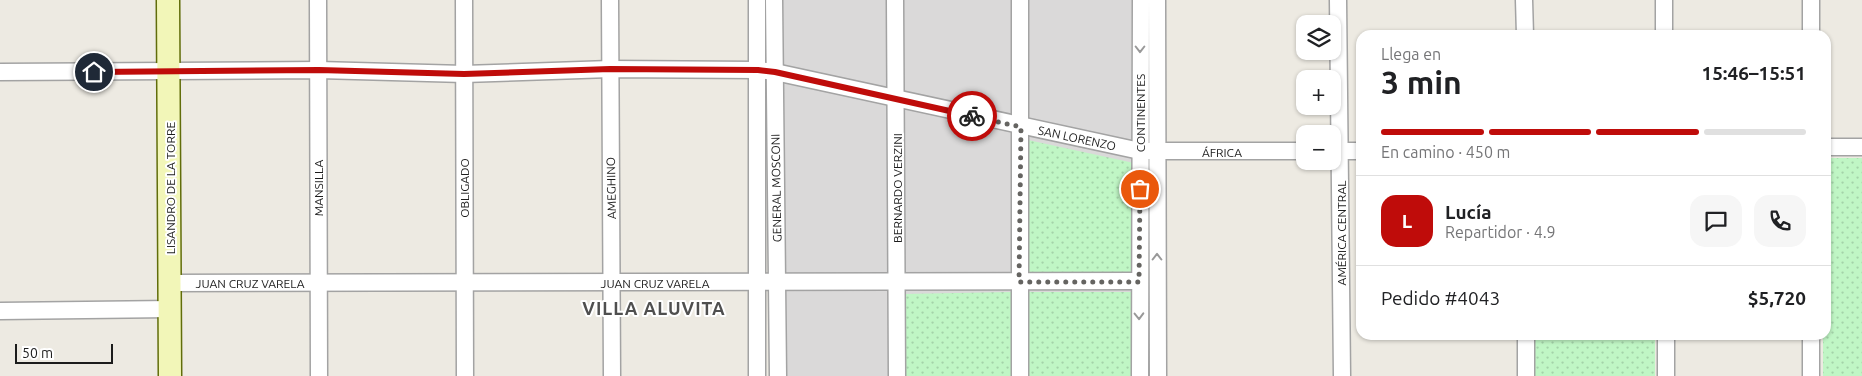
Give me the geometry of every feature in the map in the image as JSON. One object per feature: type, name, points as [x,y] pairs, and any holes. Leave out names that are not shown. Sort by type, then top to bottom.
[{"type":"main road","name":"LISANDRO DE LA TORRE","points":[[168,0],[170,376]]},
{"type":"street","name":"MANSILLA","points":[[318,0],[319,376]]},
{"type":"street","name":"OBLIGADO","points":[[464,0],[465,376]]},
{"type":"street","name":"AMEGHINO","points":[[610,0],[612,376]]},
{"type":"street","name":"GENERAL MOSCONI","points":[[757,0],[758,376]]},
{"type":"street","name":"GENERAL MOSCONI","points":[[774,0],[778,376]]},
{"type":"street","name":"BERNARDO VERZINI","points":[[895,0],[897,376]]},
{"type":"street","points":[[1020,0],[1020,376]]},
{"type":"street","name":"CONTINENTES","points":[[1140,376],[1141,0]]},
{"type":"street","name":"CONTINENTES","points":[[1157,0],[1158,376]]},
{"type":"street","name":"AMÉRICA CENTRAL","points":[[1336,125],[1338,0]]},
{"type":"street","points":[[1524,0],[1525,30]]},
{"type":"street","points":[[1664,0],[1664,30]]},
{"type":"street","points":[[1811,0],[1811,30]]},
{"type":"street","name":"SAN LORENZO","points":[[0,72],[169,73],[319,70],[464,74],[610,69],[758,70],[775,72],[1021,127],[1140,151]]},
{"type":"street","points":[[1831,147],[1862,147]]},
{"type":"street","name":"ÁFRICA","points":[[1140,151],[1296,151]]},
{"type":"street","points":[[1341,151],[1356,151]]},
{"type":"street","name":"AMÉRICA CENTRAL","points":[[1337,170],[1342,376]]},
{"type":"street","name":"JUAN CRUZ VARELA","points":[[170,283],[464,281],[612,283],[1139,282]]},
{"type":"street","points":[[0,311],[171,309]]},
{"type":"street","points":[[1526,340],[1526,376]]},
{"type":"street","points":[[1666,340],[1666,376]]},
{"type":"street","points":[[1811,340],[1811,376]]},
{"type":"shaded area","points":[[774,0],[1141,0],[1140,376],[778,376]]},
{"type":"green space","points":[[1028,140],[1134,163],[1133,272],[1025,272]]},
{"type":"green space","points":[[1831,158],[1862,158],[1862,376],[1823,376],[1823,340],[1831,340]]},
{"type":"green space","points":[[1011,292],[1011,376],[904,376],[904,294]]},
{"type":"green space","points":[[1025,292],[1133,292],[1134,376],[1026,376]]},
{"type":"green space","points":[[1533,340],[1655,340],[1655,376],[1534,376]]},
{"type":"way so far","points":[[972,116],[1021,127],[1019,282],[1139,282],[1140,189]]},
{"type":"district","name":"VILLA ALUVITA","points":[[654,308]]},
{"type":"route","points":[[94,72],[169,73],[319,70],[464,74],[610,69],[758,70],[775,72],[972,116]]}]
